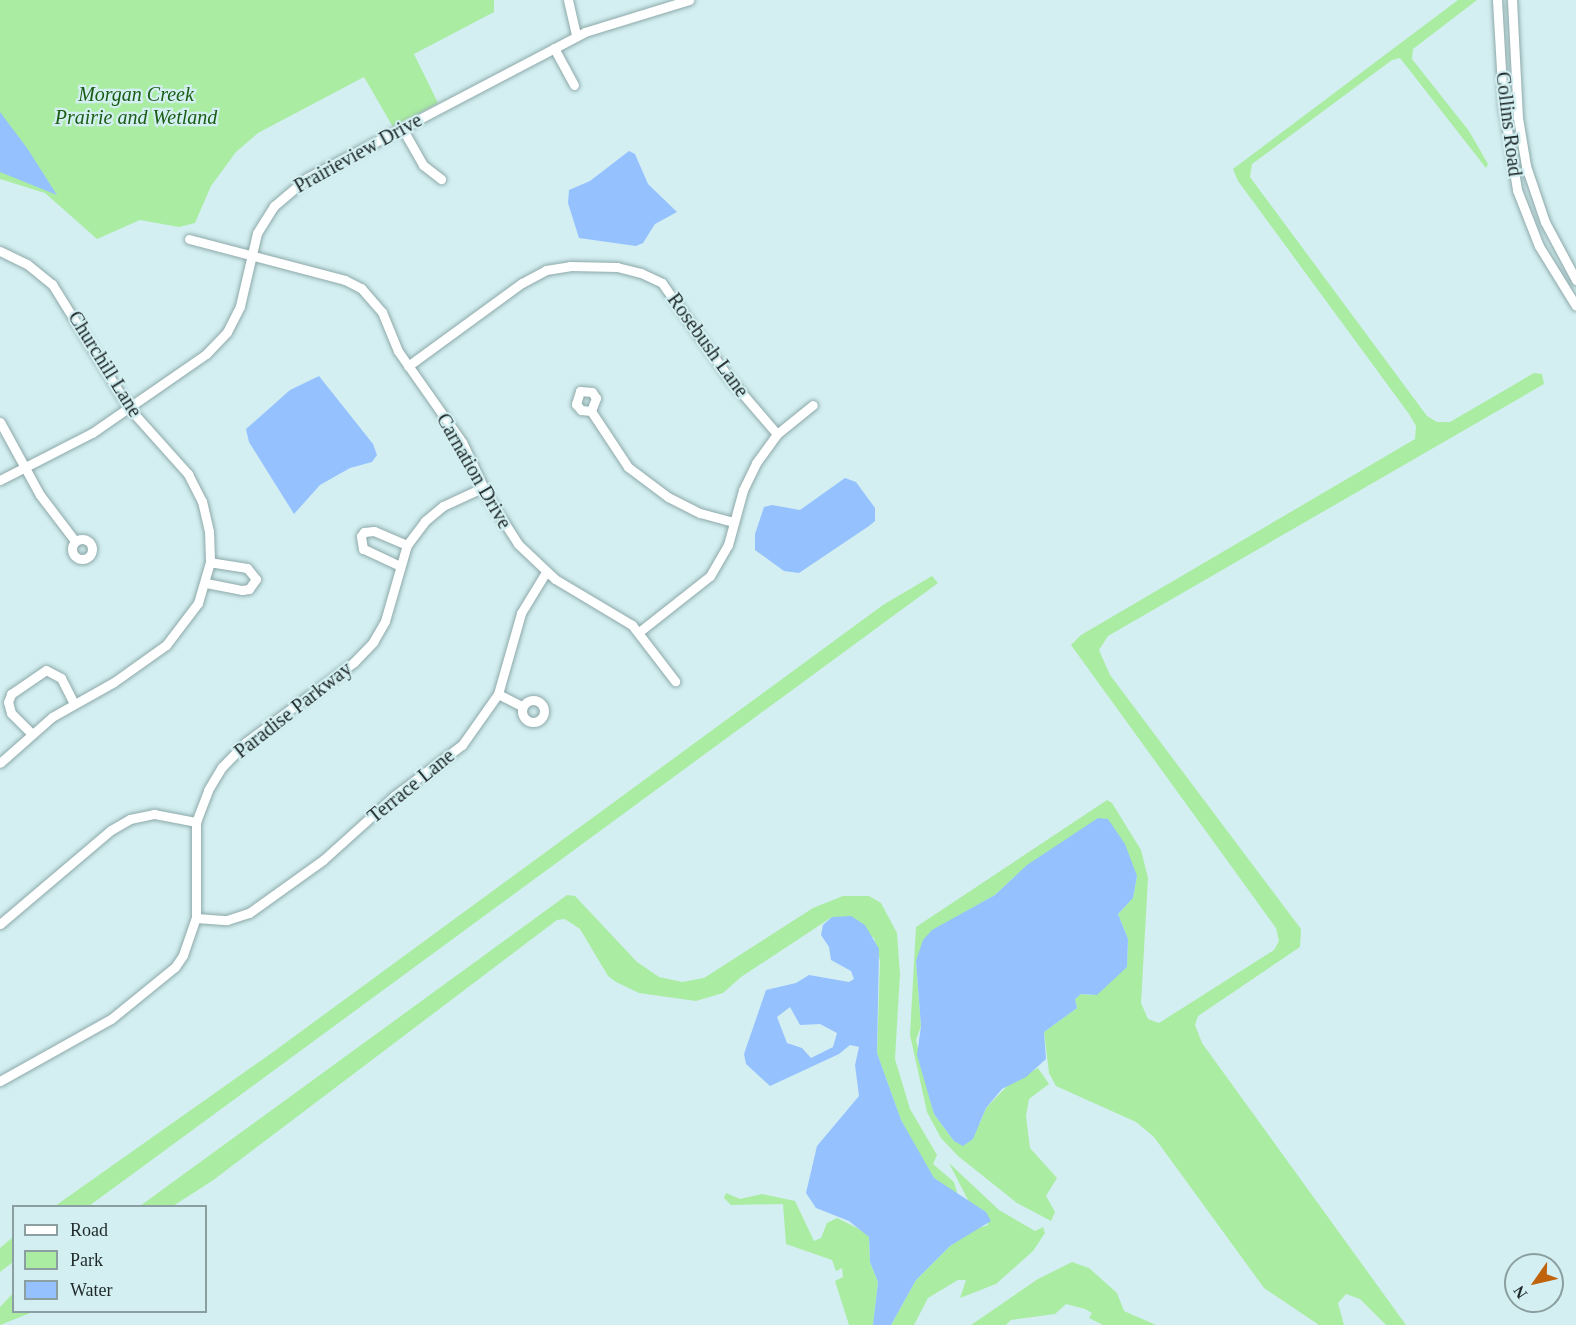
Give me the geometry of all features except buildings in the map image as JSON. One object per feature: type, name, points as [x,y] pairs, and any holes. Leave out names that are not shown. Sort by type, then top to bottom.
[{"type":"street","points":[[568,0],[576,36]]},
{"type":"street","name":"Prairieview Drive","points":[[0,480],[67,448],[206,354],[227,332],[240,306],[257,233],[286,193],[402,128],[576,36],[689,0]]},
{"type":"street","name":"Collins Road","points":[[1497,0],[1503,105],[1517,190],[1539,246],[1576,306]]},
{"type":"street","name":"Collins Road","points":[[1512,0],[1518,118],[1526,166],[1545,222],[1576,280]]},
{"type":"street","points":[[554,48],[574,86]]},
{"type":"street","points":[[402,128],[423,165],[441,179]]},
{"type":"street","name":"Carnation Drive","points":[[189,239],[360,288],[381,312],[408,366],[462,442],[484,487],[518,544],[546,572],[618,614],[639,632],[675,681]]},
{"type":"street","name":"Churchill Lane","points":[[0,251],[27,264],[52,284],[129,408],[191,479],[202,501],[209,531],[210,562],[206,584],[186,622],[167,645],[114,682],[74,704],[31,733],[0,763]]},
{"type":"street","name":"Rosebush Lane","points":[[408,366],[522,283],[546,270],[570,266],[617,267],[641,273],[662,283],[729,378],[777,434]]},
{"type":"street","points":[[639,632],[710,576],[728,546],[734,522],[756,463],[777,434],[813,405]]},
{"type":"street","points":[[591,411],[628,467],[650,486],[700,513],[734,522]]},
{"type":"street","points":[[0,422],[40,495],[75,541]]},
{"type":"street","name":"Paradise Parkway","points":[[0,1081],[111,1019],[175,967],[187,947],[196,918],[196,822],[208,790],[246,742],[354,662],[373,642],[385,621],[398,565],[406,545],[424,521],[443,506],[484,487]]},
{"type":"street","points":[[398,565],[363,549],[361,536],[363,532],[374,531],[406,545]]},
{"type":"street","points":[[206,584],[249,589],[256,579],[247,568],[210,562]]},
{"type":"street","name":"Terrace Lane","points":[[196,918],[227,920],[244,916],[323,860],[388,801],[462,745],[498,694],[521,613],[546,572]]},
{"type":"street","points":[[31,733],[11,713],[8,702],[11,694],[46,670],[61,678],[74,704]]},
{"type":"street","points":[[498,694],[522,706]]},
{"type":"street","points":[[0,924],[111,830],[130,819],[154,814],[196,822]]},
{"type":"green space","name":"Morgan Creek Prairie and Wetland","points":[[0,0],[494,0],[494,12],[414,54],[438,103],[393,127],[364,77],[258,133],[236,152],[211,186],[195,223],[179,227],[140,220],[97,239],[45,193],[0,179]]},
{"type":"green space","points":[[1458,0],[1477,0],[1413,49],[1412,59],[1469,131],[1488,164],[1486,168],[1400,58],[1392,60],[1252,164],[1250,177],[1427,416],[1437,422],[1450,422],[1534,373],[1542,374],[1544,384],[1108,636],[1099,650],[1110,675],[1301,929],[1300,947],[1198,1016],[1195,1025],[1202,1043],[1406,1325],[1386,1325],[1360,1299],[1346,1294],[1338,1303],[1344,1325],[1319,1325],[1264,1288],[1154,1137],[1136,1122],[1056,1086],[1049,1073],[1044,1032],[1077,1008],[1075,999],[1081,994],[1091,995],[1127,967],[1128,939],[1118,914],[1133,898],[1137,876],[1014,877],[995,895],[960,915],[916,961],[921,1026],[916,1040],[934,1114],[954,1141],[980,1123],[986,1108],[1012,1081],[1038,1068],[1049,1084],[1029,1099],[1026,1116],[1030,1148],[1057,1178],[1046,1196],[1055,1212],[1051,1221],[1017,1203],[958,1156],[941,1138],[927,1112],[910,1035],[916,927],[1107,800],[1112,803],[1141,850],[1148,878],[1141,1003],[1148,1019],[1159,1023],[1274,950],[1279,941],[1276,928],[1071,645],[1081,635],[1415,439],[1416,426],[1409,414],[1238,181],[1233,169]]},
{"type":"green space","points":[[932,576],[938,583],[90,1205],[56,1205],[273,1052],[883,605]]},
{"type":"green space","points":[[567,895],[575,896],[637,962],[659,977],[682,982],[704,978],[813,908],[843,896],[869,896],[881,903],[897,933],[900,974],[895,1059],[910,1109],[937,1155],[933,1164],[954,1182],[958,1196],[934,1178],[923,1163],[901,1120],[877,1053],[880,961],[874,938],[832,917],[741,977],[723,993],[696,1001],[639,993],[616,982],[608,976],[580,929],[565,919],[557,920],[212,1181],[175,1205],[141,1205]]},
{"type":"green space","points":[[949,1163],[999,1210],[1035,1231],[1043,1227],[1045,1233],[1033,1251],[996,1284],[960,1298],[966,1280],[958,1280],[928,1298],[914,1325],[891,1325],[916,1280],[950,1246],[972,1230],[988,1225],[986,1212],[969,1202]]},
{"type":"green space","points":[[726,1193],[740,1199],[762,1194],[795,1201],[814,1241],[821,1238],[827,1223],[837,1218],[863,1231],[869,1237],[870,1262],[878,1282],[873,1325],[849,1325],[835,1281],[843,1277],[842,1268],[836,1271],[832,1260],[786,1244],[783,1204],[731,1205],[724,1198]]},
{"type":"green space","points":[[12,1238],[12,1263],[0,1272],[0,1248]]},
{"type":"green space","points":[[1072,1262],[1089,1268],[1117,1293],[1124,1311],[1156,1325],[1103,1325],[1089,1318],[1092,1313],[1085,1309],[1066,1304],[1055,1314],[1011,1320],[1006,1325],[971,1325],[1038,1279]]},
{"type":"green space","points":[[12,1294],[12,1313],[30,1313],[0,1325],[0,1307]]},
{"type":"water","points":[[0,112],[27,148],[57,195],[0,172]]},
{"type":"water","points":[[629,151],[635,154],[648,184],[677,212],[655,224],[643,243],[636,246],[579,238],[568,203],[569,190],[590,181]]},
{"type":"water","points":[[319,376],[373,444],[377,455],[372,462],[350,468],[320,485],[294,514],[249,442],[246,429],[290,390]]},
{"type":"water","points":[[845,478],[856,482],[875,508],[875,521],[869,526],[799,573],[784,571],[755,550],[755,534],[764,507],[772,505],[800,510]]},
{"type":"water","points":[[1098,818],[1108,819],[1125,844],[1137,876],[1133,898],[1118,914],[1128,939],[1127,967],[1097,995],[1081,994],[1075,999],[1077,1008],[1044,1032],[1046,1059],[1026,1077],[1002,1089],[986,1108],[973,1139],[963,1146],[954,1141],[934,1114],[917,1055],[921,1026],[916,961],[923,940],[932,930],[995,895],[1027,865]]},
{"type":"water","points":[[851,916],[865,925],[879,949],[877,1053],[901,1120],[934,1178],[986,1212],[991,1221],[950,1246],[916,1280],[891,1325],[873,1325],[878,1282],[870,1262],[869,1237],[849,1221],[816,1208],[806,1193],[817,1146],[859,1096],[855,1065],[859,1047],[850,1045],[839,1054],[770,1086],[746,1064],[744,1054],[766,990],[796,983],[809,975],[849,982],[854,979],[851,971],[831,960],[829,947],[821,935],[823,925],[832,917]],"holes":[[[790,1007],[800,1025],[820,1024],[837,1033],[833,1047],[811,1058],[802,1048],[787,1043],[777,1017]]]}]
